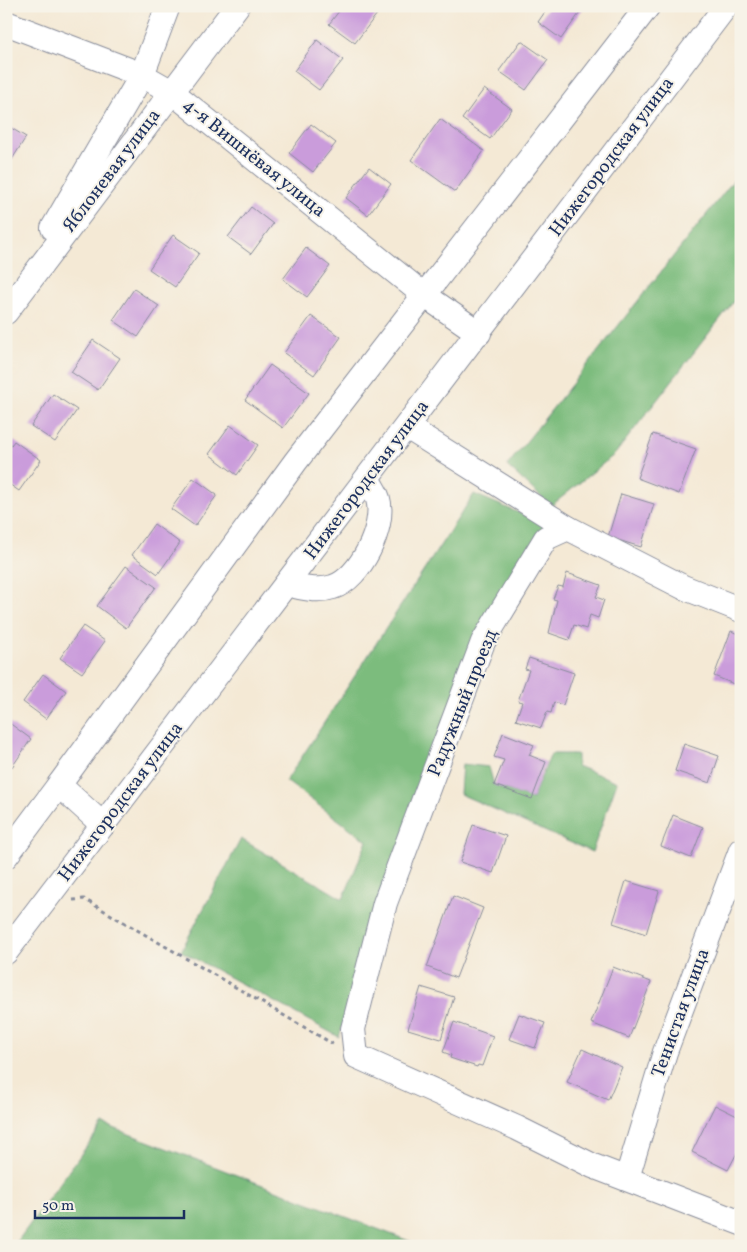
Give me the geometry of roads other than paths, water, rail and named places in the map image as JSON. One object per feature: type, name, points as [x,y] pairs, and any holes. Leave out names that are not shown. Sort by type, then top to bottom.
[{"type":"street","name":"Яблоневая улица","points":[[6,310],[142,75],[168,6]]},
{"type":"street","name":"Яблоневая улица","points":[[6,310],[237,6]]},
{"type":"street","points":[[6,856],[296,461],[648,6]]},
{"type":"street","name":"Нижегородская улица","points":[[6,952],[726,6]]},
{"type":"street","name":"4-я Вишнёвая улица","points":[[6,24],[142,75],[172,92],[424,295],[478,333]]},
{"type":"street","points":[[407,427],[568,528],[683,587],[741,610]]},
{"type":"street","points":[[287,584],[309,590],[334,587],[361,564],[374,538],[378,519],[378,500],[367,479]]},
{"type":"street","name":"Радужный проезд","points":[[568,528],[546,538],[483,642],[385,902],[353,1029],[356,1056],[517,1128],[593,1166],[628,1178]]},
{"type":"street","points":[[59,785],[103,825]]},
{"type":"street","name":"Тенистая улица","points":[[628,1178],[666,1052],[741,850]]},
{"type":"street","points":[[628,1178],[741,1223]]}]
